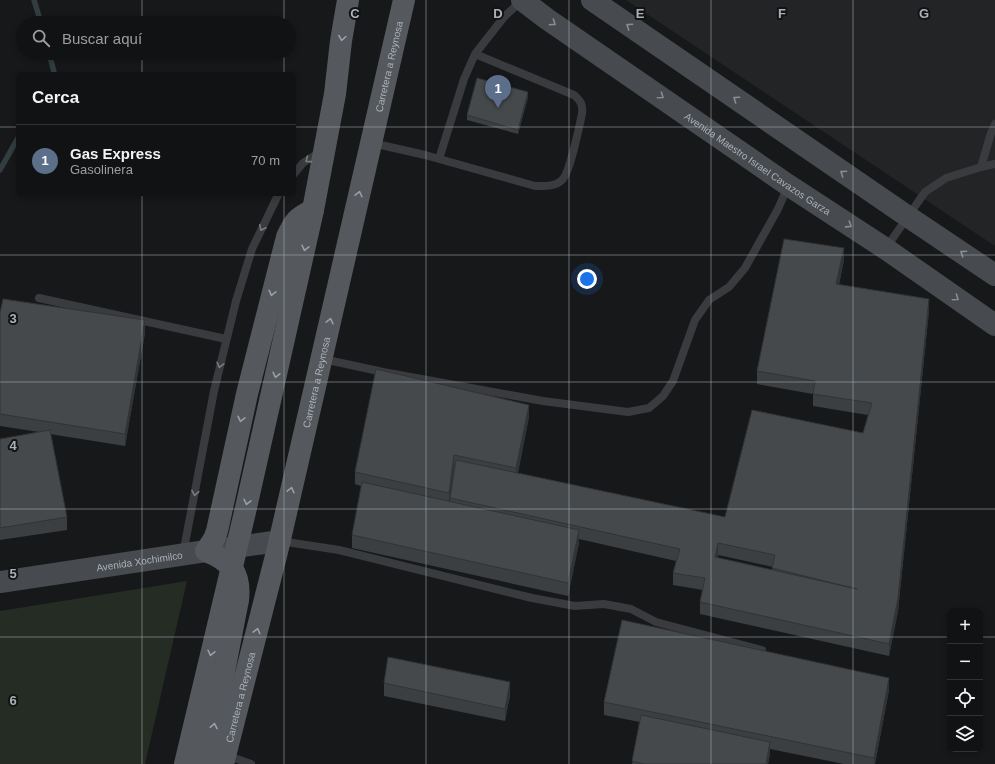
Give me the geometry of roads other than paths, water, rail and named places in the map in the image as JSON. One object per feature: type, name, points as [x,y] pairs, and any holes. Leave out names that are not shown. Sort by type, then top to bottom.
[{"type":"main road","points":[[185,764],[313,210],[325,148],[348,0]]},
{"type":"main road","name":"Carretera a Reynosa","points":[[218,761],[280,541],[402,10],[412,0]]},
{"type":"main road","name":"Avenida Maestro Israel Cavazos Garza","points":[[522,0],[547,19],[788,185],[886,249],[995,325]]},
{"type":"main road","points":[[592,0],[995,275]]},
{"type":"main road","points":[[280,541],[234,557],[219,557],[206,550],[214,539],[217,531],[247,394],[287,237],[293,223],[302,215],[313,210]]},
{"type":"main road","name":"Avenida Xochimilco","points":[[0,582],[206,550]]},
{"type":"main road","points":[[218,761],[240,588],[234,557]]},
{"type":"lane","points":[[439,159],[464,79],[475,54],[504,17],[522,0]]},
{"type":"lane","points":[[371,142],[439,159],[535,186],[550,186],[562,180],[569,167],[582,114],[583,106],[580,100],[574,95],[475,54]]},
{"type":"lane","points":[[981,167],[995,124]]},
{"type":"lane","points":[[296,171],[303,163],[325,148]]},
{"type":"lane","points":[[886,249],[924,192],[946,178],[995,164]]},
{"type":"lane","points":[[322,359],[383,372],[543,401],[628,412],[649,408],[663,396],[672,381],[695,320],[709,300],[729,288],[745,268],[778,209],[788,185]]},
{"type":"lane","points":[[183,554],[214,391],[236,301],[252,249],[278,196]]},
{"type":"lane","points":[[39,298],[226,339]]},
{"type":"lane","points":[[280,541],[339,550],[532,598],[575,606],[604,604],[631,609],[656,622],[762,650]]},
{"type":"lane","points":[[218,761],[250,764]]},
{"type":"waterway","points":[[34,0],[39,16]]},
{"type":"waterway","points":[[51,60],[54,72]]},
{"type":"waterway","points":[[0,170],[16,141]]},
{"type":"place","name":"Gas Express","points":[[498,108]]}]
